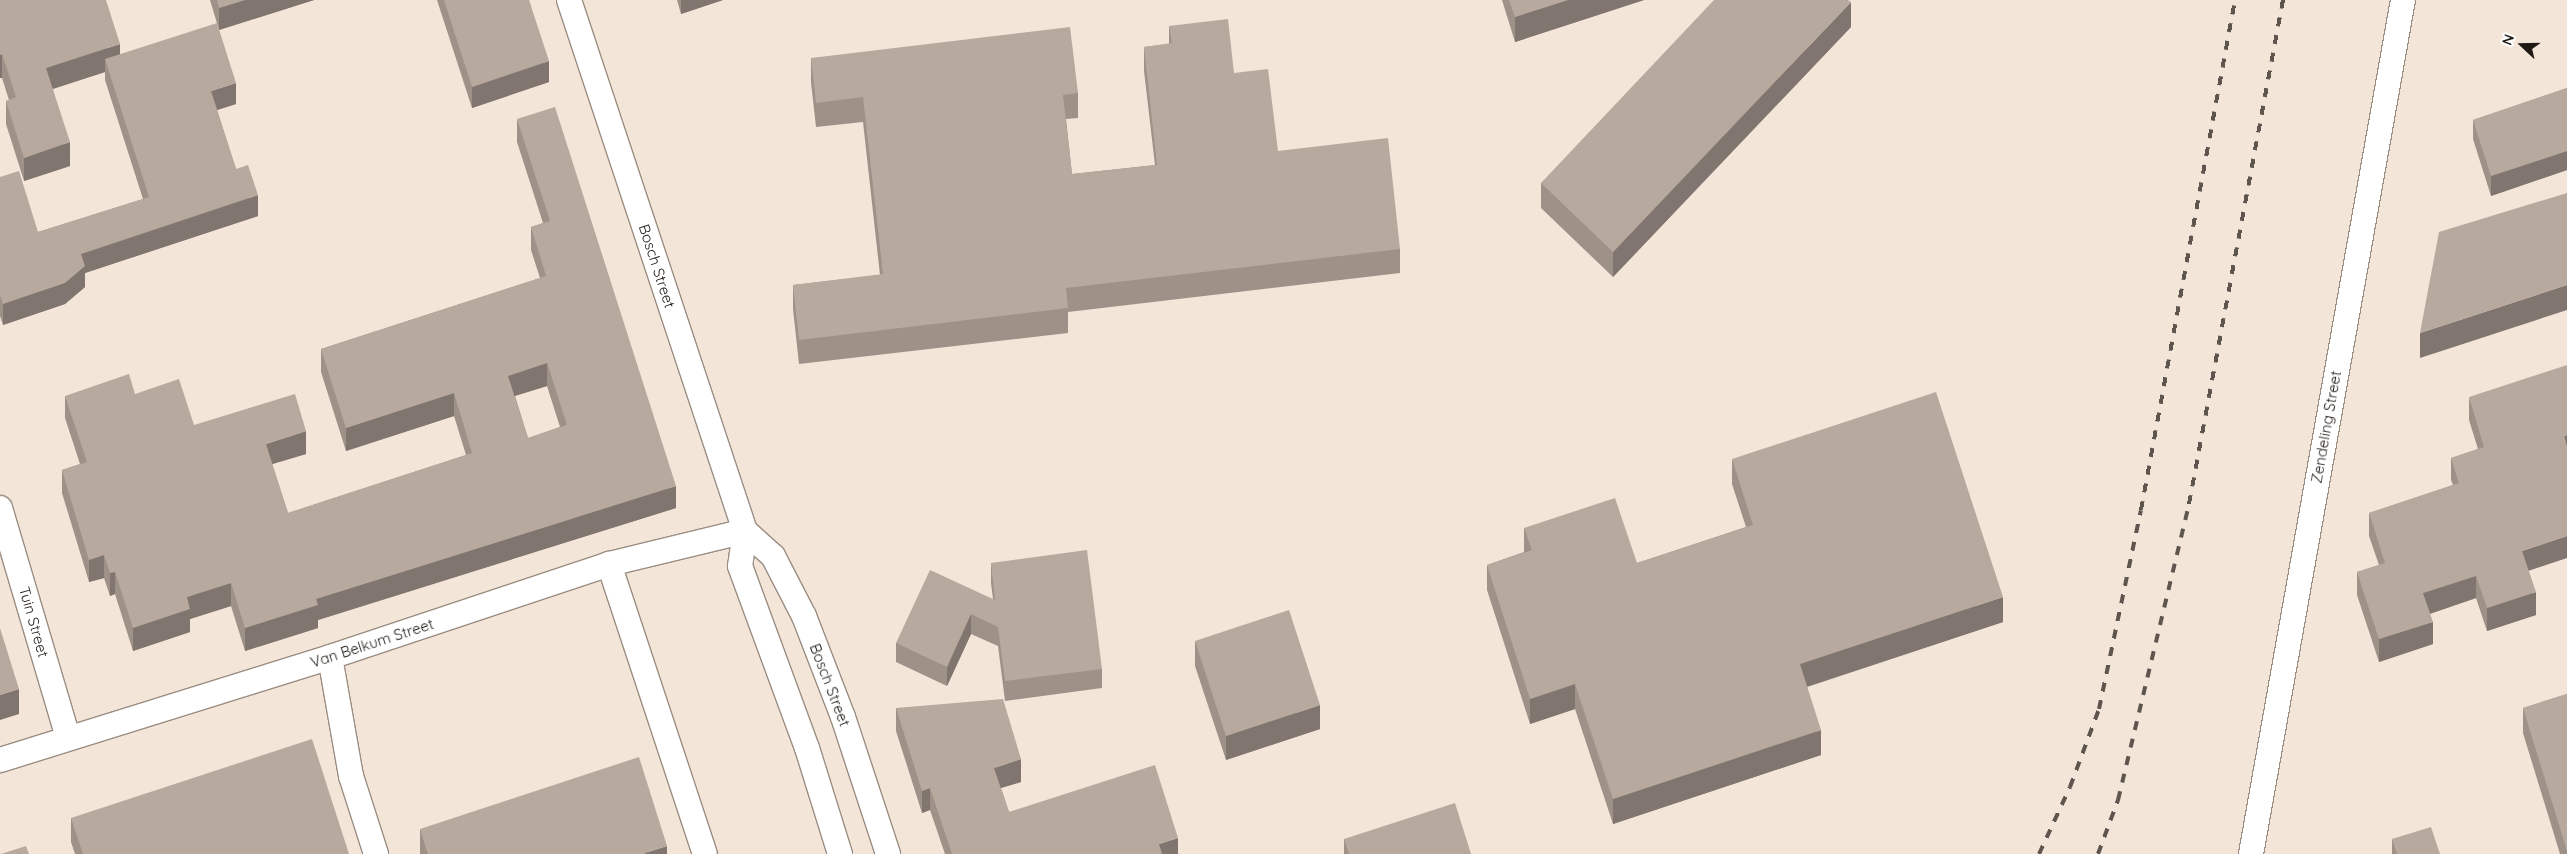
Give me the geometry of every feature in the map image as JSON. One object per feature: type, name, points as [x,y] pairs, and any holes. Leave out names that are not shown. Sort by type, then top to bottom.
[{"type":"street","name":"Bosch Street","points":[[569,0],[745,531],[740,566],[807,748],[840,854]]},
{"type":"street","name":"Zendeling Street","points":[[2251,854],[2402,0]]},
{"type":"street","name":"Tuin Street","points":[[0,508],[68,737]]},
{"type":"street","name":"Bosch Street","points":[[745,531],[773,556],[804,616],[843,717],[888,854]]},
{"type":"street","name":"Van Belkum Street","points":[[0,760],[68,737],[330,657],[609,564],[745,531]]},
{"type":"street","points":[[609,564],[705,854]]},
{"type":"street","points":[[330,657],[351,776],[376,854]]},
{"type":"building","points":[[0,0],[106,0],[120,44],[46,68],[70,142],[24,158],[6,101],[16,97],[2,54],[0,55]]},
{"type":"building","points":[[217,0],[245,0],[219,8]]},
{"type":"building","points":[[444,0],[529,0],[549,61],[472,87]]},
{"type":"building","points":[[1509,0],[1568,0],[1515,17]]},
{"type":"building","points":[[1714,0],[1848,0],[1851,2],[1613,252],[1541,183]]},
{"type":"building","points":[[1228,19],[1234,73],[1268,69],[1278,151],[1388,138],[1400,249],[1066,288],[1068,308],[799,340],[793,285],[883,274],[863,97],[816,103],[811,58],[1070,27],[1078,93],[1063,95],[1072,174],[1157,165],[1144,47],[1172,43],[1169,26]]},
{"type":"building","points":[[217,23],[236,83],[211,91],[236,169],[248,165],[258,195],[81,254],[85,266],[65,283],[3,304],[0,295],[0,177],[19,171],[38,232],[149,197],[105,59]]},
{"type":"building","points":[[2567,88],[2567,151],[2491,176],[2473,120]]},
{"type":"building","points":[[555,107],[676,486],[316,599],[318,605],[245,628],[231,583],[187,597],[190,609],[133,628],[115,572],[110,573],[104,555],[89,560],[62,470],[87,462],[65,396],[129,374],[135,394],[179,379],[194,425],[295,394],[306,431],[266,444],[288,513],[472,453],[454,393],[346,428],[321,349],[546,276],[531,227],[550,221],[517,119]],"holes":[[[547,363],[567,425],[528,438],[508,376]]]},
{"type":"building","points":[[2567,193],[2567,285],[2420,333],[2439,232]]},
{"type":"building","points":[[2567,365],[2567,435],[2564,436],[2567,446],[2567,536],[2522,551],[2536,592],[2487,608],[2476,576],[2423,593],[2433,622],[2379,639],[2357,572],[2385,563],[2369,513],[2459,483],[2451,458],[2484,447],[2469,397]]},
{"type":"building","points":[[1936,392],[2003,597],[1800,664],[1821,730],[1613,799],[1575,684],[1530,699],[1487,565],[1532,550],[1524,528],[1615,498],[1637,563],[1753,525],[1732,459]]},
{"type":"building","points":[[1087,550],[1102,669],[1005,681],[998,627],[971,614],[947,667],[896,643],[930,570],[995,600],[991,563]]},
{"type":"building","points":[[1289,610],[1320,705],[1226,736],[1195,641]]},
{"type":"building","points":[[0,628],[19,689],[0,695]]},
{"type":"building","points":[[2567,694],[2567,851],[2523,708]]},
{"type":"building","points":[[1003,699],[1021,759],[994,768],[1009,812],[1155,765],[1178,838],[1159,844],[1162,854],[952,854],[930,788],[922,791],[896,708]]},
{"type":"building","points":[[312,739],[349,854],[83,854],[71,818]]},
{"type":"building","points":[[639,757],[667,846],[646,854],[428,854],[420,829]]},
{"type":"building","points":[[1455,803],[1471,854],[1349,854],[1344,839]]},
{"type":"building","points":[[2431,827],[2440,854],[2397,854],[2392,839]]},
{"type":"building","points":[[26,846],[29,854],[1,854]]},
{"type":"railway","points":[[2039,854],[2070,787],[2099,709],[2141,510],[2235,0]]},
{"type":"railway","points":[[2098,854],[2118,800],[2189,504],[2283,0]]}]
